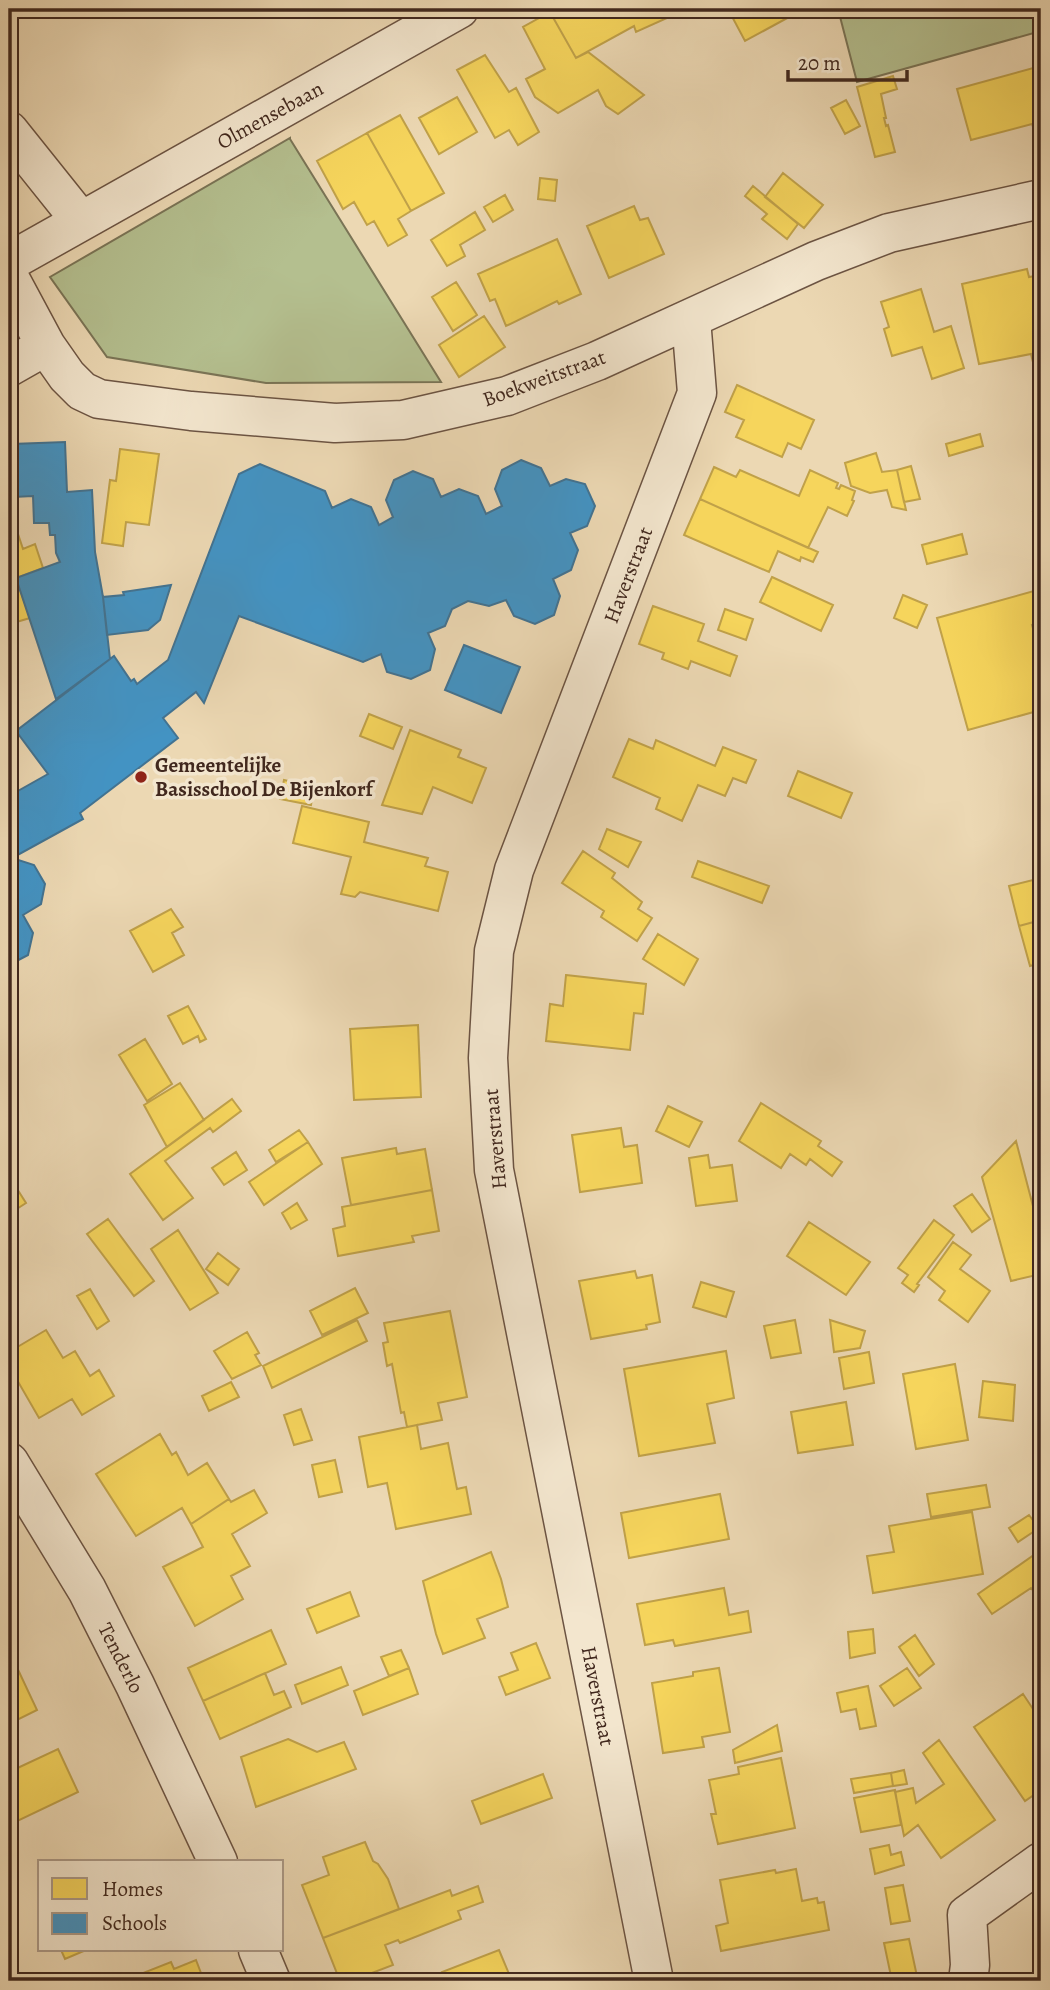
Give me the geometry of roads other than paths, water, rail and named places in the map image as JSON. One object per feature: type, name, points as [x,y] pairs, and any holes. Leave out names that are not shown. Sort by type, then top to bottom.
[{"type":"street","name":"Olmensebaan","points":[[9,262],[459,9]]},
{"type":"street","points":[[9,131],[81,221]]},
{"type":"street","name":"Boekweitstraat","points":[[9,277],[46,346],[67,376],[82,391],[99,399],[191,411],[335,424],[403,420],[507,396],[597,361],[816,261],[889,233],[1041,199]]},
{"type":"street","name":"Haverstraat","points":[[654,1981],[495,1170],[488,1058],[494,951],[514,870],[697,393],[691,319]]},
{"type":"street","points":[[9,367],[46,346]]},
{"type":"street","name":"Tenderlo","points":[[9,1462],[87,1590],[217,1860]]},
{"type":"street","points":[[968,1981],[970,1965],[967,1915],[1041,1862]]},
{"type":"street","points":[[259,1952],[271,1981]]},
{"type":"place","name":"Gemeentelijke Basisschool De Bijenkorf","points":[[141,777]]}]
